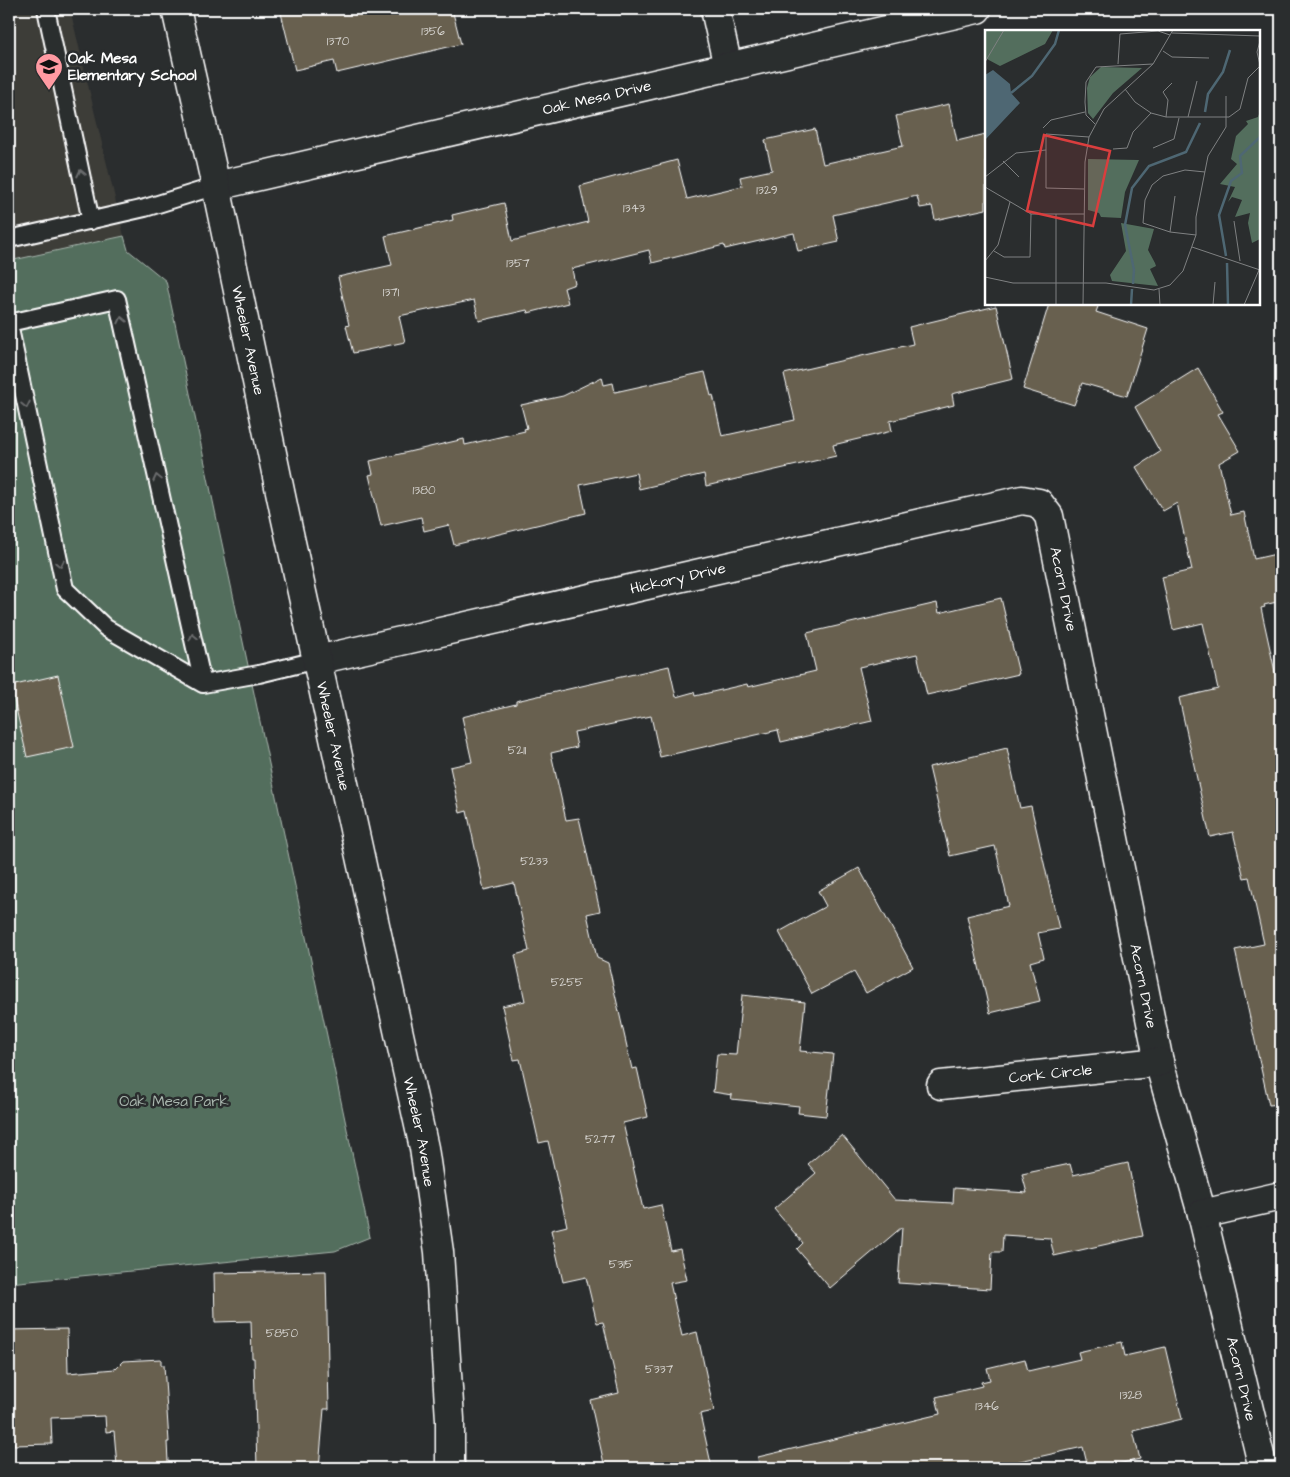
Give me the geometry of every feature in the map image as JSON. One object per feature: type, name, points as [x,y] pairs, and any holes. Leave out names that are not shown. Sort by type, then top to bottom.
[{"type":"street","name":"Wheeler Avenue","points":[[176,9],[424,1148],[439,1252],[450,1419],[450,1468]]},
{"type":"street","points":[[716,9],[728,67]]},
{"type":"street","name":"Oak Mesa Drive","points":[[216,186],[977,9]]},
{"type":"street","name":"Hickory Drive","points":[[317,660],[1022,500],[1038,503]]},
{"type":"street","name":"Acorn Drive","points":[[1038,503],[1049,516],[1159,1062],[1202,1214],[1263,1468]]},
{"type":"street","name":"Cork Circle","points":[[941,1084],[1159,1062]]},
{"type":"street","points":[[1202,1214],[1281,1196]]},
{"type":"lane","points":[[46,9],[91,221]]},
{"type":"lane","points":[[9,239],[145,208],[216,186]]},
{"type":"lane","points":[[204,684],[117,299],[9,323],[65,589],[106,628],[204,684],[259,674],[317,660]]},
{"type":"shaded area","name":"Oak Mesa Elementary School","points":[[9,9],[70,9],[124,236],[9,261]]},
{"type":"green space","name":"Oak Mesa Park","points":[[124,236],[128,250],[166,281],[370,1237],[335,1251],[9,1283],[9,261]]},
{"type":"building","points":[[280,9],[452,9],[461,44],[337,73],[334,61],[295,70]]},
{"type":"building","points":[[949,104],[957,141],[985,134],[985,209],[935,220],[932,206],[920,208],[917,196],[833,215],[839,242],[798,251],[794,233],[725,249],[724,245],[652,263],[649,250],[572,269],[575,284],[564,288],[568,303],[528,313],[527,310],[479,321],[474,300],[399,316],[405,342],[353,353],[346,326],[349,325],[338,277],[392,265],[385,236],[453,220],[452,215],[504,203],[512,241],[588,222],[580,186],[677,160],[687,199],[742,186],[740,177],[772,170],[765,140],[815,129],[823,164],[903,146],[896,116]]},
{"type":"building","points":[[1049,305],[1099,305],[1096,312],[1148,329],[1127,396],[1082,383],[1074,405],[1023,389]]},
{"type":"building","points":[[996,306],[1013,379],[952,394],[954,405],[890,421],[892,431],[833,445],[836,456],[706,486],[704,474],[639,489],[636,473],[580,485],[586,513],[454,545],[449,525],[424,531],[421,517],[381,526],[369,475],[373,474],[370,461],[464,439],[465,445],[525,431],[524,429],[527,428],[521,405],[563,396],[602,377],[604,385],[613,383],[615,392],[705,372],[711,396],[713,395],[722,436],[795,420],[784,374],[913,344],[909,327]]},
{"type":"building","points":[[1198,368],[1223,412],[1218,414],[1240,451],[1219,463],[1231,515],[1244,512],[1254,559],[1276,554],[1281,580],[1281,601],[1264,605],[1265,607],[1261,608],[1281,699],[1281,1104],[1269,1105],[1235,950],[1264,944],[1249,877],[1244,878],[1233,832],[1210,837],[1179,698],[1218,689],[1203,623],[1173,630],[1162,577],[1192,570],[1177,503],[1163,511],[1136,467],[1160,452],[1135,407]]},
{"type":"building","points":[[1001,598],[1019,674],[927,695],[917,654],[859,667],[872,721],[781,742],[778,730],[660,757],[651,716],[574,732],[577,747],[551,753],[566,820],[579,818],[600,911],[587,914],[597,958],[608,963],[632,1069],[637,1068],[648,1117],[623,1123],[643,1209],[661,1205],[671,1251],[680,1249],[687,1280],[670,1283],[682,1336],[697,1332],[714,1411],[700,1414],[712,1468],[605,1468],[590,1400],[619,1393],[603,1322],[597,1323],[586,1277],[563,1282],[551,1230],[567,1226],[548,1141],[539,1143],[520,1059],[514,1060],[502,1006],[525,1001],[515,955],[529,951],[514,883],[484,890],[467,811],[460,813],[450,767],[472,762],[462,717],[516,704],[516,701],[669,666],[676,697],[694,692],[695,696],[747,684],[748,687],[816,671],[807,633],[937,603],[939,613]]},
{"type":"building","points":[[58,675],[74,747],[27,757],[11,686]]},
{"type":"building","points":[[1007,748],[1020,808],[1031,806],[1059,929],[1038,933],[1044,958],[1030,962],[1040,1001],[990,1013],[967,916],[1009,906],[995,846],[950,856],[929,767]]},
{"type":"building","points":[[859,868],[913,967],[866,993],[854,972],[812,994],[779,932],[826,906],[818,891]]},
{"type":"building","points":[[742,995],[805,1002],[800,1051],[833,1054],[826,1116],[798,1113],[799,1106],[731,1099],[732,1095],[713,1092],[717,1054],[736,1055]]},
{"type":"building","points":[[842,1135],[895,1200],[953,1203],[954,1188],[1027,1193],[1022,1174],[1070,1164],[1073,1175],[1128,1163],[1143,1236],[1054,1256],[1050,1238],[1003,1235],[1002,1252],[992,1252],[990,1289],[898,1283],[902,1227],[830,1288],[797,1249],[803,1243],[774,1209],[816,1173],[808,1164]]},
{"type":"building","points":[[326,1271],[329,1409],[324,1409],[319,1468],[257,1468],[251,1321],[215,1322],[214,1273]]},
{"type":"building","points":[[67,1329],[68,1373],[115,1369],[123,1361],[161,1359],[161,1365],[164,1365],[169,1442],[167,1442],[168,1462],[117,1466],[114,1431],[106,1432],[105,1416],[51,1418],[52,1444],[14,1445],[14,1442],[9,1442],[9,1330]]},
{"type":"building","points":[[1122,1342],[1125,1356],[1165,1347],[1182,1419],[1133,1431],[1140,1459],[1100,1468],[1088,1468],[1083,1447],[1011,1463],[1012,1468],[759,1468],[758,1457],[940,1414],[936,1397],[982,1386],[981,1382],[990,1380],[987,1368],[1025,1359],[1028,1371],[1080,1359],[1078,1352]]},
{"type":"place","name":"Oak Mesa Elementary School","points":[[49,91]]}]
